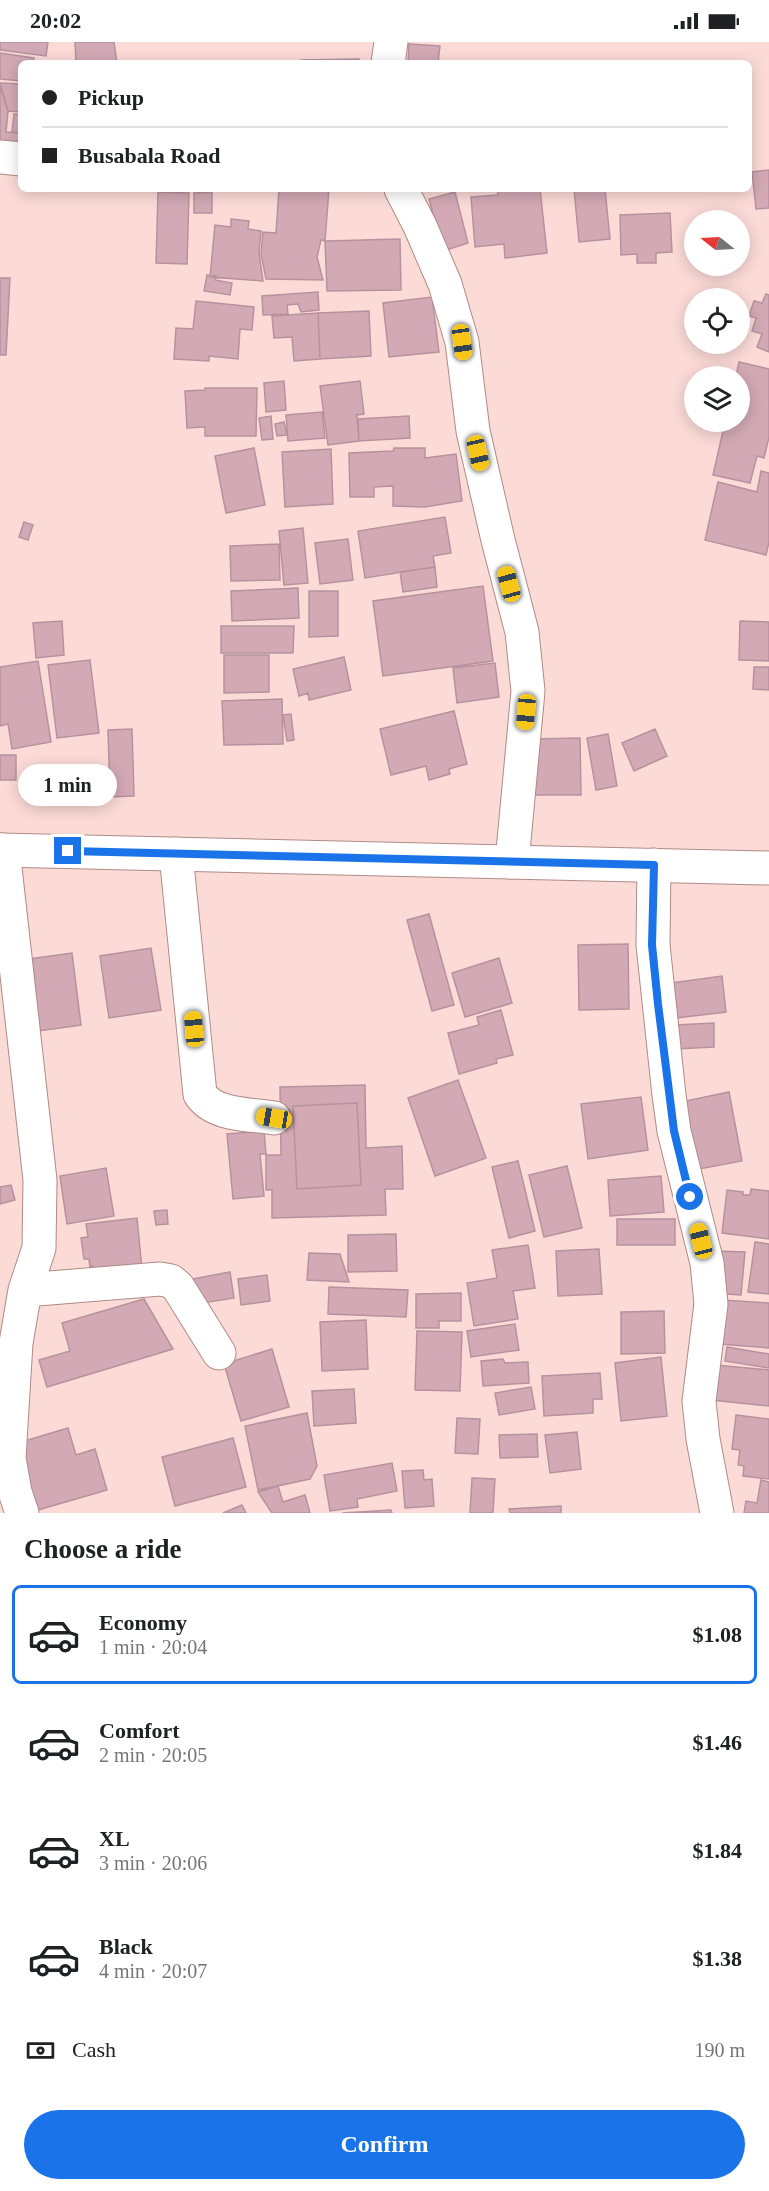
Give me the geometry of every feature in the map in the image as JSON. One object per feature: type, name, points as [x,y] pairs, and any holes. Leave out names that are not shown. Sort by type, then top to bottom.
[{"type":"street","points":[[388,60],[391,42]]},
{"type":"street","points":[[0,157],[18,159]]},
{"type":"street","points":[[403,192],[445,284],[462,342],[473,431],[522,632],[528,691],[512,862]]},
{"type":"street","points":[[22,1513],[15,1492],[9,1458],[16,1342],[25,1290],[39,1248],[40,1180],[2,850],[769,868]]},
{"type":"street","points":[[176,854],[200,1094],[213,1108],[274,1118]]},
{"type":"street","points":[[654,865],[652,945],[673,1122],[708,1273],[711,1304],[699,1401],[703,1438],[717,1513]]},
{"type":"street","points":[[25,1290],[160,1279],[171,1281],[178,1287],[219,1353]]},
{"type":"building","points":[[0,42],[48,42],[46,56],[0,50]]},
{"type":"building","points":[[75,42],[114,42],[117,60],[76,60]]},
{"type":"building","points":[[409,44],[440,46],[438,60],[408,60]]},
{"type":"building","points":[[0,53],[34,58],[34,60],[18,60],[18,81],[0,79]]},
{"type":"building","points":[[359,59],[359,60],[301,60]]},
{"type":"building","points":[[0,83],[18,84],[18,112],[8,111]]},
{"type":"building","points":[[0,87],[8,111],[6,132],[18,133],[18,157],[0,155]]},
{"type":"building","points":[[14,114],[18,115],[18,133],[12,132]]},
{"type":"building","points":[[769,170],[769,208],[756,209],[752,172]]},
{"type":"building","points":[[158,192],[189,193],[187,264],[156,263]]},
{"type":"building","points":[[212,192],[212,213],[194,213],[194,193]]},
{"type":"building","points":[[279,192],[329,192],[325,241],[321,240],[317,257],[323,280],[266,279],[261,254],[263,232],[276,233]]},
{"type":"building","points":[[455,192],[468,243],[443,251],[429,199]]},
{"type":"building","points":[[498,192],[540,192],[547,253],[505,258],[504,244],[475,247],[471,197],[498,195]]},
{"type":"building","points":[[574,192],[605,192],[610,239],[579,242]]},
{"type":"building","points":[[670,213],[672,252],[656,253],[656,263],[637,263],[637,254],[621,255],[620,215]]},
{"type":"building","points":[[231,219],[249,221],[248,229],[261,231],[259,253],[263,281],[210,277],[215,225],[231,227]]},
{"type":"building","points":[[400,239],[401,290],[327,291],[325,241]]},
{"type":"building","points":[[207,275],[216,276],[215,280],[232,283],[230,295],[204,291]]},
{"type":"building","points":[[0,278],[10,278],[6,355],[0,355]]},
{"type":"building","points":[[318,292],[319,310],[301,312],[298,304],[287,305],[288,314],[263,315],[262,296]]},
{"type":"building","points":[[766,294],[769,295],[769,352],[757,347],[762,334],[752,331],[756,318],[750,316],[750,313],[754,301],[762,303]]},
{"type":"building","points":[[432,297],[439,352],[389,357],[383,303]]},
{"type":"building","points":[[196,301],[254,307],[252,330],[240,329],[238,359],[209,356],[209,361],[174,359],[176,328],[193,329]]},
{"type":"building","points":[[369,311],[371,356],[320,359],[318,313]]},
{"type":"building","points":[[318,313],[320,359],[294,361],[292,337],[274,338],[272,316]]},
{"type":"building","points":[[739,362],[769,369],[769,437],[764,458],[757,456],[750,483],[713,475],[723,432],[750,432],[750,366],[738,366]]},
{"type":"building","points":[[284,381],[286,410],[266,412],[264,383]]},
{"type":"building","points":[[360,381],[364,414],[357,415],[359,441],[328,445],[320,386]]},
{"type":"building","points":[[205,388],[257,388],[256,436],[205,436],[205,427],[187,428],[185,391],[205,390]]},
{"type":"building","points":[[322,412],[325,438],[288,441],[286,415]]},
{"type":"building","points":[[271,416],[273,439],[262,440],[259,418]]},
{"type":"building","points":[[409,416],[410,438],[359,441],[358,419]]},
{"type":"building","points":[[284,422],[287,435],[277,436],[275,424]]},
{"type":"building","points":[[254,448],[265,505],[226,513],[215,456]]},
{"type":"building","points":[[394,448],[425,448],[425,458],[456,454],[462,501],[425,507],[393,506],[393,486],[374,487],[374,497],[350,497],[349,453],[393,451]]},
{"type":"building","points":[[331,449],[333,504],[285,507],[282,452]]},
{"type":"building","points":[[761,471],[769,473],[769,542],[766,555],[705,540],[718,482],[757,492]]},
{"type":"building","points":[[445,517],[451,553],[433,556],[435,567],[365,578],[358,531]]},
{"type":"building","points":[[24,522],[33,525],[28,540],[19,537]]},
{"type":"building","points":[[303,528],[308,583],[284,585],[279,531]]},
{"type":"building","points":[[348,539],[353,580],[320,584],[315,543]]},
{"type":"building","points":[[279,544],[280,580],[231,581],[230,546]]},
{"type":"building","points":[[435,567],[437,587],[403,592],[400,572]]},
{"type":"building","points":[[483,586],[493,661],[383,676],[373,601]]},
{"type":"building","points":[[298,588],[299,618],[232,621],[231,591]]},
{"type":"building","points":[[309,591],[338,591],[338,636],[309,637]]},
{"type":"building","points":[[62,621],[64,655],[36,658],[33,623]]},
{"type":"building","points":[[740,621],[769,622],[769,661],[739,660]]},
{"type":"building","points":[[221,626],[294,626],[293,653],[221,653]]},
{"type":"building","points":[[224,655],[269,655],[269,692],[224,693]]},
{"type":"building","points":[[344,657],[351,690],[309,700],[308,693],[299,696],[293,669]]},
{"type":"building","points":[[90,660],[99,733],[57,738],[48,665]]},
{"type":"building","points":[[38,661],[51,742],[12,749],[8,724],[0,726],[0,667]]},
{"type":"building","points":[[495,663],[499,697],[457,703],[453,668]]},
{"type":"building","points":[[754,667],[769,667],[769,690],[753,689]]},
{"type":"building","points":[[282,699],[283,744],[224,745],[222,701]]},
{"type":"building","points":[[454,711],[467,764],[449,769],[450,774],[429,780],[426,766],[391,775],[380,729]]},
{"type":"building","points":[[291,714],[294,740],[287,741],[283,715]]},
{"type":"building","points":[[132,729],[134,796],[110,797],[108,730]]},
{"type":"building","points":[[655,729],[667,756],[634,771],[622,743]]},
{"type":"building","points":[[608,734],[617,786],[596,790],[587,738]]},
{"type":"building","points":[[580,738],[581,795],[530,795],[530,739]]},
{"type":"building","points":[[0,755],[16,755],[16,780],[0,780]]},
{"type":"building","points":[[429,914],[454,1005],[432,1011],[407,920]]},
{"type":"building","points":[[628,944],[629,1009],[579,1010],[578,945]]},
{"type":"building","points":[[151,948],[161,1010],[109,1018],[100,956]]},
{"type":"building","points":[[72,953],[81,1025],[31,1032],[22,960]]},
{"type":"building","points":[[499,958],[512,1003],[465,1017],[452,973]]},
{"type":"building","points":[[722,976],[726,1012],[668,1019],[664,984]]},
{"type":"building","points":[[501,1010],[513,1055],[496,1059],[497,1063],[459,1074],[448,1033],[479,1025],[477,1017]]},
{"type":"building","points":[[714,1023],[714,1047],[676,1049],[675,1025]]},
{"type":"building","points":[[458,1080],[486,1158],[435,1176],[408,1098]]},
{"type":"building","points":[[365,1085],[366,1148],[402,1146],[403,1189],[385,1189],[386,1215],[272,1218],[272,1190],[266,1190],[266,1155],[281,1155],[280,1087]],"holes":[[[357,1103],[361,1185],[297,1189],[293,1106]]]},
{"type":"building","points":[[729,1092],[742,1161],[694,1170],[681,1102]]},
{"type":"building","points":[[641,1097],[648,1150],[588,1159],[581,1104]]},
{"type":"building","points":[[357,1103],[361,1185],[297,1189],[293,1106]]},
{"type":"building","points":[[264,1131],[266,1154],[260,1154],[264,1196],[233,1199],[227,1134]]},
{"type":"building","points":[[518,1161],[535,1231],[509,1238],[492,1167]]},
{"type":"building","points":[[567,1166],[582,1228],[544,1237],[529,1175]]},
{"type":"building","points":[[106,1168],[114,1216],[67,1224],[60,1176]]},
{"type":"building","points":[[661,1176],[664,1212],[610,1216],[608,1180]]},
{"type":"building","points":[[11,1185],[15,1200],[0,1204],[0,1187]]},
{"type":"building","points":[[751,1189],[769,1191],[769,1239],[722,1233],[727,1190],[750,1195]]},
{"type":"building","points":[[167,1210],[168,1224],[156,1225],[154,1211]]},
{"type":"building","points":[[137,1218],[142,1269],[94,1274],[89,1259],[84,1259],[81,1238],[88,1237],[86,1224]]},
{"type":"building","points":[[617,1219],[675,1219],[675,1245],[617,1245]]},
{"type":"building","points":[[396,1234],[397,1271],[348,1272],[348,1235]]},
{"type":"building","points":[[755,1242],[769,1244],[769,1294],[748,1292]]},
{"type":"building","points":[[528,1245],[535,1288],[513,1291],[518,1319],[474,1326],[467,1283],[497,1278],[492,1250]]},
{"type":"building","points":[[599,1249],[602,1294],[558,1296],[556,1251]]},
{"type":"building","points":[[716,1251],[745,1252],[741,1295],[712,1293]]},
{"type":"building","points":[[309,1253],[340,1254],[349,1282],[307,1280]]},
{"type":"building","points":[[230,1272],[234,1298],[191,1305],[187,1280]]},
{"type":"building","points":[[267,1275],[270,1301],[241,1305],[238,1279]]},
{"type":"building","points":[[329,1287],[408,1290],[406,1317],[328,1314]]},
{"type":"building","points":[[461,1293],[461,1321],[439,1321],[439,1328],[416,1328],[416,1294]]},
{"type":"building","points":[[144,1299],[173,1349],[47,1387],[39,1360],[70,1351],[62,1323]]},
{"type":"building","points":[[723,1300],[769,1303],[769,1348],[720,1344]]},
{"type":"building","points":[[664,1311],[665,1353],[621,1354],[621,1312]]},
{"type":"building","points":[[366,1320],[368,1369],[322,1371],[320,1322]]},
{"type":"building","points":[[515,1324],[519,1350],[471,1357],[467,1331]]},
{"type":"building","points":[[417,1331],[462,1332],[460,1391],[415,1390]]},
{"type":"building","points":[[727,1347],[769,1354],[769,1368],[725,1361]]},
{"type":"building","points":[[272,1349],[289,1407],[241,1421],[224,1364]]},
{"type":"building","points":[[661,1357],[667,1416],[621,1421],[615,1363]]},
{"type":"building","points":[[503,1359],[505,1363],[528,1362],[529,1383],[483,1386],[481,1361]]},
{"type":"building","points":[[715,1365],[769,1370],[769,1406],[711,1400]]},
{"type":"building","points":[[600,1373],[602,1399],[593,1399],[593,1413],[544,1416],[542,1376]]},
{"type":"building","points":[[531,1387],[535,1409],[499,1415],[495,1393]]},
{"type":"building","points":[[354,1389],[356,1423],[314,1426],[312,1391]]},
{"type":"building","points":[[307,1413],[317,1466],[310,1479],[258,1490],[245,1426]]},
{"type":"building","points":[[736,1415],[769,1419],[769,1479],[743,1476],[744,1466],[738,1465],[740,1450],[732,1449]]},
{"type":"building","points":[[457,1418],[480,1419],[478,1454],[455,1453]]},
{"type":"building","points":[[68,1428],[76,1455],[95,1449],[107,1490],[31,1512],[11,1445]]},
{"type":"building","points":[[577,1432],[581,1469],[550,1473],[545,1435]]},
{"type":"building","points":[[537,1434],[538,1457],[500,1458],[499,1435]]},
{"type":"building","points":[[233,1438],[246,1487],[175,1506],[162,1457]]},
{"type":"building","points":[[392,1463],[397,1491],[357,1499],[358,1507],[330,1511],[324,1475]]},
{"type":"building","points":[[423,1470],[424,1480],[432,1479],[434,1506],[405,1508],[402,1471]]},
{"type":"building","points":[[472,1478],[495,1479],[493,1513],[470,1513]]},
{"type":"building","points":[[761,1480],[769,1482],[769,1513],[744,1513],[746,1501],[757,1503]]},
{"type":"building","points":[[278,1486],[283,1502],[305,1495],[310,1513],[272,1513],[258,1492]]},
{"type":"building","points":[[242,1505],[246,1513],[223,1513]]},
{"type":"building","points":[[561,1506],[561,1513],[510,1513],[509,1509]]},
{"type":"building","points":[[391,1510],[392,1513],[342,1513]]},
{"type":"route","points":[[68,851],[654,865],[652,945],[658,1004],[674,1131],[690,1197]]}]
